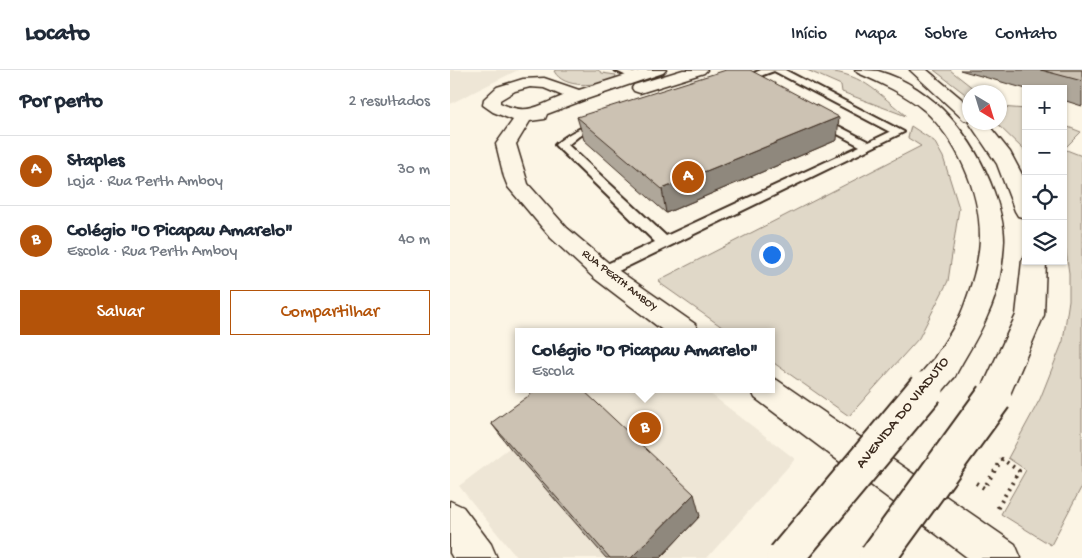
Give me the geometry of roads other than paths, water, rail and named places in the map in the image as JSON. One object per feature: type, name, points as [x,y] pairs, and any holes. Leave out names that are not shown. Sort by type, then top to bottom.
[{"type":"street","points":[[509,159],[506,144],[524,117],[578,96],[699,70]]},
{"type":"street","name":"AVENIDA DO VIADUTO","points":[[785,558],[943,369],[978,307],[993,236],[982,182],[961,142],[934,110],[915,96],[863,70]]},
{"type":"street","points":[[918,70],[962,109]]},
{"type":"street","points":[[561,113],[524,117],[511,115],[492,105],[492,99],[498,93],[508,88],[540,77],[578,96]]},
{"type":"street","points":[[509,159],[542,122],[561,113],[651,80]]},
{"type":"street","points":[[984,130],[991,137],[1017,183],[1022,198]]},
{"type":"street","name":"RUA PERTH AMBOY","points":[[509,159],[519,187],[558,232],[603,272],[680,328]]},
{"type":"street","points":[[877,558],[994,397],[1030,315],[1034,265]]},
{"type":"street","points":[[772,393],[1001,558]]},
{"type":"street","points":[[450,520],[477,558]]},
{"type":"lane","points":[[620,70],[651,80]]},
{"type":"lane","points":[[761,88],[740,80],[770,70]]},
{"type":"lane","points":[[603,272],[900,132],[778,70]]},
{"type":"lane","points":[[811,115],[869,146]]},
{"type":"lane","points":[[610,122],[575,134],[561,145],[664,242]]},
{"type":"place","name":"Staples","points":[[688,177]]},
{"type":"place","name":"Colégio \"O Picapau Amarelo\"","points":[[645,428]]}]
